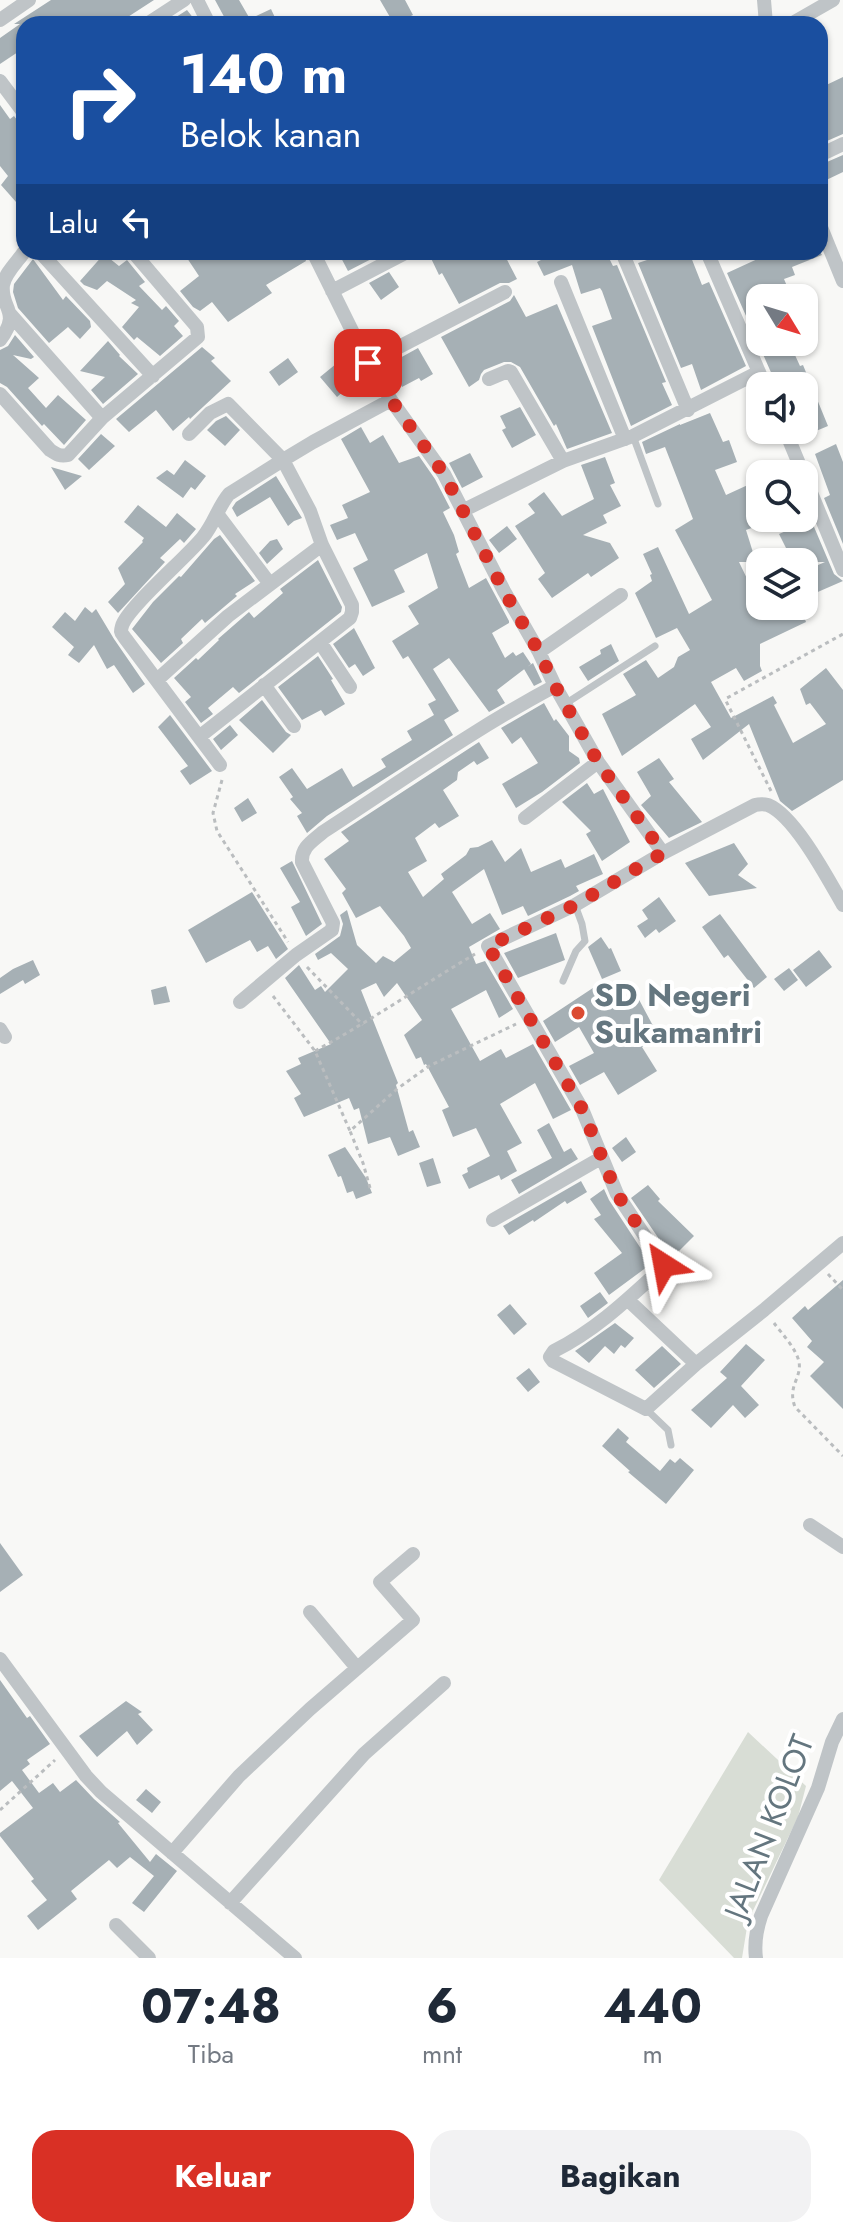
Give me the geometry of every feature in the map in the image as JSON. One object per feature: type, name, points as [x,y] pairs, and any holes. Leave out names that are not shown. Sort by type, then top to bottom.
[{"type":"street","points":[[0,20],[29,0]]},
{"type":"street","points":[[159,16],[184,0]]},
{"type":"street","points":[[805,16],[833,0]]},
{"type":"street","points":[[0,81],[16,100]]},
{"type":"street","points":[[828,243],[842,275]]},
{"type":"street","points":[[0,340],[8,330],[10,314],[2,287],[18,260]]},
{"type":"street","points":[[47,260],[153,376]]},
{"type":"street","points":[[0,394],[50,450],[60,456],[68,455],[102,418],[198,337],[197,327],[140,260]]},
{"type":"street","points":[[317,260],[368,363],[444,474],[598,762],[663,853]]},
{"type":"street","points":[[332,291],[392,260]]},
{"type":"street","points":[[625,260],[688,410]]},
{"type":"street","points":[[710,260],[759,372]]},
{"type":"street","points":[[561,282],[629,438]]},
{"type":"street","points":[[368,363],[505,292]]},
{"type":"street","points":[[10,314],[102,418]]},
{"type":"street","points":[[489,379],[511,372],[563,461]]},
{"type":"street","points":[[464,510],[563,461],[629,438],[746,386]]},
{"type":"street","points":[[220,765],[121,628],[131,611],[192,551],[229,494],[313,442],[391,400]]},
{"type":"street","points":[[189,434],[210,413],[228,404],[283,460],[310,511],[322,545],[352,605],[350,618],[199,737]]},
{"type":"street","points":[[791,444],[843,570]]},
{"type":"street","points":[[218,515],[270,584]]},
{"type":"street","points":[[157,680],[228,616],[322,545]]},
{"type":"street","points":[[539,652],[621,595]]},
{"type":"street","points":[[320,642],[350,687]]},
{"type":"street","points":[[264,685],[294,726]]},
{"type":"street","points":[[240,1002],[333,927],[302,862],[305,847],[443,752],[555,686]]},
{"type":"street","points":[[525,818],[598,762]]},
{"type":"street","points":[[843,905],[790,822],[767,805],[755,805],[663,853],[575,905],[488,946],[582,1109],[617,1194],[664,1265],[595,1327],[554,1351],[550,1357],[553,1361],[646,1409],[843,1243]]},
{"type":"street","points":[[493,1220],[601,1158]]},
{"type":"street","points":[[628,1300],[696,1364]]},
{"type":"street","points":[[810,1525],[843,1547]]},
{"type":"street","points":[[172,1853],[239,1776],[310,1709],[413,1620],[380,1582],[413,1554]]},
{"type":"street","points":[[310,1612],[357,1668]]},
{"type":"street","points":[[0,1659],[101,1792],[295,1958]]},
{"type":"street","points":[[230,1903],[364,1754],[444,1683]]},
{"type":"street","name":"JALAN KOLOT","points":[[756,1958],[755,1938],[761,1916],[818,1788],[832,1742],[843,1719]]},
{"type":"street","points":[[116,1925],[149,1958]]},
{"type":"lane","points":[[629,438],[658,504]]},
{"type":"lane","points":[[565,704],[655,646]]},
{"type":"lane","points":[[563,981],[576,951],[585,941],[575,905]]},
{"type":"lane","points":[[646,1409],[668,1430],[671,1445]]},
{"type":"path","points":[[782,815],[727,698],[843,634]]},
{"type":"path","points":[[220,765],[222,781],[213,813],[217,831],[296,955],[363,1025]]},
{"type":"path","points":[[315,1051],[363,1025],[411,991],[488,946]]},
{"type":"path","points":[[264,983],[315,1051],[363,1163],[370,1188]]},
{"type":"path","points":[[350,1131],[397,1089],[429,1066],[530,1017]]},
{"type":"path","points":[[764,1310],[795,1352],[800,1364],[791,1396],[795,1407],[843,1456]]},
{"type":"path","points":[[0,1810],[66,1749]]},
{"type":"shaded area","points":[[748,1732],[806,1786],[798,1817],[748,1921],[742,1958],[734,1958],[659,1880]]},
{"type":"building","points":[[51,0],[154,0],[129,16],[26,16]]},
{"type":"building","points":[[215,0],[239,0],[248,16],[224,16]]},
{"type":"building","points":[[380,0],[405,0],[413,15],[411,16],[389,16]]},
{"type":"building","points":[[271,9],[274,16],[256,16]]},
{"type":"building","points":[[187,10],[192,16],[178,16]]},
{"type":"building","points":[[16,27],[16,53],[0,64],[0,38]]},
{"type":"building","points":[[843,77],[843,134],[828,141],[828,84]]},
{"type":"building","points":[[0,105],[10,119],[14,116],[16,119],[16,202],[1,185],[8,176],[0,166]]},
{"type":"building","points":[[843,155],[843,172],[828,179],[828,162]]},
{"type":"building","points":[[34,260],[63,300],[66,296],[90,321],[91,327],[80,339],[68,327],[49,343],[18,308],[14,284]]},
{"type":"building","points":[[99,260],[112,260],[119,266],[127,260],[145,282],[139,286],[162,310],[166,306],[179,321],[174,326],[183,336],[160,356],[137,337],[134,340],[122,327],[139,307],[131,303],[136,300],[107,281],[97,290],[80,281]]},
{"type":"building","points":[[188,260],[306,261],[266,285],[272,293],[228,322],[212,302],[200,311],[180,291],[199,276]]},
{"type":"building","points":[[342,260],[369,260],[348,271]]},
{"type":"building","points":[[432,260],[507,260],[517,279],[500,283],[459,304],[442,273],[439,275]]},
{"type":"building","points":[[610,260],[613,266],[617,265],[666,382],[662,383],[672,405],[631,426],[592,326],[612,319],[602,291],[600,288],[581,294],[572,265],[544,276],[537,262]]},
{"type":"building","points":[[647,260],[692,260],[702,285],[709,282],[746,366],[701,390],[692,364],[681,368],[638,263]]},
{"type":"building","points":[[755,260],[810,260],[792,267],[795,275],[784,279],[786,284],[746,284],[746,316],[727,273]]},
{"type":"building","points":[[389,272],[399,287],[381,300],[369,283]]},
{"type":"building","points":[[514,295],[526,317],[557,304],[612,433],[567,449],[556,424],[554,426],[520,367],[511,362],[484,370],[479,380],[469,387],[441,337],[510,301]]},
{"type":"building","points":[[15,335],[34,357],[13,355],[39,378],[28,388],[46,408],[58,395],[86,420],[64,445],[0,383],[0,350],[8,346]]},
{"type":"building","points":[[108,341],[138,374],[103,404],[91,390],[105,377],[80,371]]},
{"type":"building","points":[[202,347],[215,358],[211,361],[231,381],[190,419],[173,431],[156,410],[129,432],[116,419]]},
{"type":"building","points":[[418,348],[433,374],[402,387],[389,364]]},
{"type":"building","points":[[764,356],[795,356],[806,372],[771,372]]},
{"type":"building","points":[[288,358],[298,372],[279,386],[269,372]]},
{"type":"building","points":[[342,359],[358,378],[337,397],[320,377]]},
{"type":"building","points":[[818,402],[828,426],[818,430]]},
{"type":"building","points":[[520,407],[536,435],[512,448],[502,430],[506,428],[500,416]]},
{"type":"building","points":[[710,413],[723,442],[729,440],[737,462],[715,470],[726,495],[746,486],[746,532],[752,548],[746,548],[746,562],[739,562],[746,576],[746,620],[806,622],[760,644],[762,671],[744,681],[736,668],[711,682],[731,718],[773,696],[777,703],[774,705],[793,743],[826,724],[810,703],[806,705],[800,689],[826,668],[843,690],[843,780],[792,811],[780,801],[749,724],[703,760],[691,739],[711,727],[695,704],[622,756],[602,714],[636,695],[623,674],[646,660],[658,678],[674,667],[678,657],[690,650],[677,628],[656,638],[635,593],[652,581],[643,554],[658,547],[689,614],[712,600],[675,530],[693,519],[665,447],[646,454],[642,442]]},
{"type":"building","points":[[226,416],[240,430],[225,446],[207,430]]},
{"type":"building","points":[[361,427],[370,443],[383,435],[399,463],[419,456],[450,508],[443,512],[454,535],[459,552],[456,554],[469,588],[486,578],[509,621],[492,633],[505,658],[513,652],[516,656],[523,652],[531,664],[497,690],[505,703],[489,712],[449,658],[433,669],[459,711],[444,720],[453,735],[327,816],[307,833],[297,816],[302,813],[290,799],[293,797],[279,777],[292,768],[307,789],[342,768],[353,787],[386,767],[381,759],[412,740],[407,731],[434,715],[428,704],[436,700],[408,656],[403,659],[392,641],[419,624],[408,606],[438,588],[427,553],[394,570],[405,592],[372,607],[353,568],[368,560],[355,533],[337,540],[330,525],[348,518],[342,505],[370,492],[341,439]]},
{"type":"building","points":[[101,434],[115,446],[89,470],[78,459]]},
{"type":"building","points":[[836,444],[843,462],[843,544],[824,498],[830,495],[815,454]]},
{"type":"building","points":[[470,453],[483,477],[462,488],[449,463]]},
{"type":"building","points":[[605,457],[615,483],[610,485],[621,506],[603,515],[607,523],[583,535],[610,543],[619,558],[591,577],[588,573],[552,598],[538,579],[545,573],[515,526],[535,513],[528,504],[544,492],[562,516],[594,499],[581,465]]},
{"type":"building","points":[[185,460],[206,476],[195,490],[191,487],[183,498],[156,478],[167,470],[174,475]]},
{"type":"building","points":[[51,467],[82,476],[65,490]]},
{"type":"building","points":[[276,476],[302,518],[288,526],[270,497],[237,517],[232,508],[236,502]]},
{"type":"building","points":[[138,505],[166,527],[177,513],[196,529],[184,543],[180,539],[160,558],[165,562],[118,613],[108,602],[125,584],[118,568],[144,538],[124,522]]},
{"type":"building","points":[[507,526],[517,539],[499,553],[489,540]]},
{"type":"building","points":[[816,532],[834,574],[843,581],[818,592],[818,565],[825,562],[818,562],[818,548],[786,548],[779,534]]},
{"type":"building","points":[[220,535],[255,581],[235,594],[237,596],[205,623],[202,619],[181,639],[183,643],[161,663],[132,629],[153,602]]},
{"type":"building","points":[[277,539],[283,549],[267,564],[259,553],[270,541]]},
{"type":"building","points":[[318,560],[342,607],[341,612],[239,693],[233,687],[208,708],[213,714],[201,723],[185,702],[191,697],[174,678],[249,612],[254,618],[283,593],[280,589]]},
{"type":"building","points":[[85,607],[92,613],[96,609],[145,684],[133,693],[114,665],[107,669],[94,645],[79,663],[68,655],[74,647],[52,627],[65,612],[75,621]]},
{"type":"building","points":[[354,628],[375,668],[363,676],[355,664],[349,668],[333,644]]},
{"type":"building","points":[[611,644],[619,661],[588,681],[579,667]]},
{"type":"building","points":[[318,656],[345,704],[325,716],[321,710],[302,720],[278,687]]},
{"type":"building","points":[[533,663],[542,682],[534,686],[524,669]]},
{"type":"building","points":[[262,700],[291,735],[273,753],[239,720]]},
{"type":"building","points":[[544,703],[554,721],[556,719],[569,736],[569,751],[579,758],[580,763],[516,808],[502,784],[538,763],[521,737],[512,744],[501,728]]},
{"type":"building","points":[[170,715],[212,771],[190,785],[180,771],[188,766],[158,727]]},
{"type":"building","points":[[230,725],[238,735],[221,750],[213,739]]},
{"type":"building","points":[[479,742],[489,758],[477,765],[474,761],[458,772],[457,780],[443,790],[459,816],[439,828],[435,823],[415,838],[427,861],[408,872],[423,897],[444,879],[441,874],[466,855],[470,848],[492,840],[505,862],[521,848],[531,872],[561,859],[565,868],[594,854],[603,874],[576,886],[579,891],[528,916],[523,906],[502,915],[484,869],[452,892],[472,924],[490,913],[500,929],[469,947],[476,964],[485,961],[513,1009],[499,1018],[486,990],[451,1009],[480,1061],[501,1049],[506,1058],[533,1044],[571,1110],[553,1119],[535,1083],[500,1104],[522,1143],[507,1151],[517,1171],[501,1180],[499,1175],[469,1189],[462,1175],[468,1172],[467,1168],[490,1156],[476,1128],[453,1137],[442,1110],[449,1107],[426,1064],[421,1057],[416,1059],[404,1035],[422,1020],[397,983],[384,997],[376,983],[361,990],[398,1083],[409,1132],[413,1130],[420,1147],[398,1156],[390,1137],[368,1144],[359,1108],[354,1110],[349,1098],[304,1117],[294,1098],[301,1094],[286,1071],[301,1064],[298,1058],[331,1044],[285,978],[299,965],[315,990],[321,986],[325,992],[348,969],[331,953],[318,960],[315,954],[340,936],[343,924],[340,915],[347,910],[357,945],[376,963],[383,956],[394,962],[411,948],[380,906],[356,918],[342,893],[346,889],[324,859],[349,841],[341,832]]},
{"type":"building","points":[[659,758],[674,779],[669,782],[702,822],[669,838],[641,805],[651,796],[637,772]]},
{"type":"building","points":[[587,783],[594,794],[603,789],[630,842],[602,861],[586,834],[591,831],[562,802]]},
{"type":"building","points":[[248,798],[257,813],[242,822],[234,808]]},
{"type":"building","points":[[734,843],[748,864],[738,875],[757,888],[709,896],[685,863]]},
{"type":"building","points":[[292,861],[322,924],[306,936],[291,907],[300,902],[280,868]]},
{"type":"building","points":[[252,892],[288,949],[276,959],[268,946],[257,952],[250,940],[206,963],[188,930]]},
{"type":"building","points":[[659,897],[676,921],[659,933],[656,929],[645,938],[637,926],[648,919],[642,910]]},
{"type":"building","points":[[720,914],[767,977],[754,988],[728,955],[724,958],[702,927]]},
{"type":"building","points":[[556,933],[565,960],[518,978],[504,953]]},
{"type":"building","points":[[601,937],[611,948],[621,971],[602,979],[588,947]]},
{"type":"building","points":[[819,950],[832,967],[806,987],[793,970]]},
{"type":"building","points":[[33,960],[40,975],[25,984],[23,980],[0,994],[0,978]]},
{"type":"building","points":[[789,968],[798,980],[784,991],[774,979]]},
{"type":"building","points":[[605,980],[620,1003],[636,994],[659,1037],[642,1047],[657,1071],[618,1095],[604,1072],[580,1085],[569,1066],[594,1053],[579,1027],[555,1042],[543,1021]]},
{"type":"building","points":[[166,986],[170,1002],[154,1005],[151,990]]},
{"type":"building","points":[[549,1123],[564,1152],[571,1148],[578,1159],[519,1194],[511,1180],[552,1158],[537,1130]]},
{"type":"building","points":[[626,1137],[636,1152],[622,1162],[612,1148]]},
{"type":"building","points":[[345,1147],[366,1178],[372,1193],[356,1199],[353,1191],[347,1193],[328,1155]]},
{"type":"building","points":[[433,1158],[441,1183],[427,1187],[419,1163]]},
{"type":"building","points":[[581,1181],[587,1192],[567,1204],[565,1201],[509,1235],[503,1226]]},
{"type":"building","points":[[648,1185],[660,1199],[658,1201],[694,1236],[672,1258],[631,1198]]},
{"type":"building","points":[[604,1189],[651,1264],[609,1295],[594,1273],[622,1253],[594,1219],[601,1215],[590,1199]]},
{"type":"building","points":[[843,1280],[843,1409],[810,1376],[824,1362],[807,1347],[812,1341],[792,1318],[805,1306],[808,1310]]},
{"type":"building","points":[[600,1292],[608,1303],[588,1318],[580,1306]]},
{"type":"building","points":[[510,1304],[527,1324],[514,1335],[497,1315]]},
{"type":"building","points":[[615,1323],[634,1338],[625,1348],[621,1345],[614,1354],[605,1346],[589,1363],[575,1351]]},
{"type":"building","points":[[746,1344],[765,1360],[741,1386],[759,1405],[745,1418],[733,1405],[711,1428],[691,1410],[727,1378],[720,1372]]},
{"type":"building","points":[[662,1346],[681,1364],[654,1388],[635,1370]]},
{"type":"building","points":[[529,1368],[540,1382],[528,1392],[516,1378]]},
{"type":"building","points":[[618,1428],[629,1438],[626,1442],[660,1471],[670,1459],[675,1463],[680,1458],[694,1470],[666,1504],[602,1446]]},
{"type":"building","points":[[0,1543],[23,1575],[0,1592]]},
{"type":"building","points":[[0,1680],[50,1744],[27,1760],[30,1764],[22,1770],[39,1793],[53,1783],[60,1792],[76,1780],[120,1822],[150,1862],[156,1854],[177,1871],[144,1912],[132,1903],[154,1876],[130,1857],[117,1868],[109,1860],[71,1891],[77,1899],[38,1930],[27,1916],[47,1900],[0,1836],[33,1808],[12,1781],[0,1791]]},
{"type":"building","points":[[126,1701],[142,1712],[138,1714],[153,1730],[137,1745],[127,1731],[97,1757],[79,1736]]},
{"type":"building","points":[[146,1789],[161,1802],[152,1813],[136,1800]]},
{"type":"place","name":"SD Negeri Sukamantri","points":[[578,1013]]},
{"type":"route","points":[[368,363],[444,474],[598,762],[663,853],[575,905],[488,946],[582,1109],[617,1194],[664,1265]]}]
